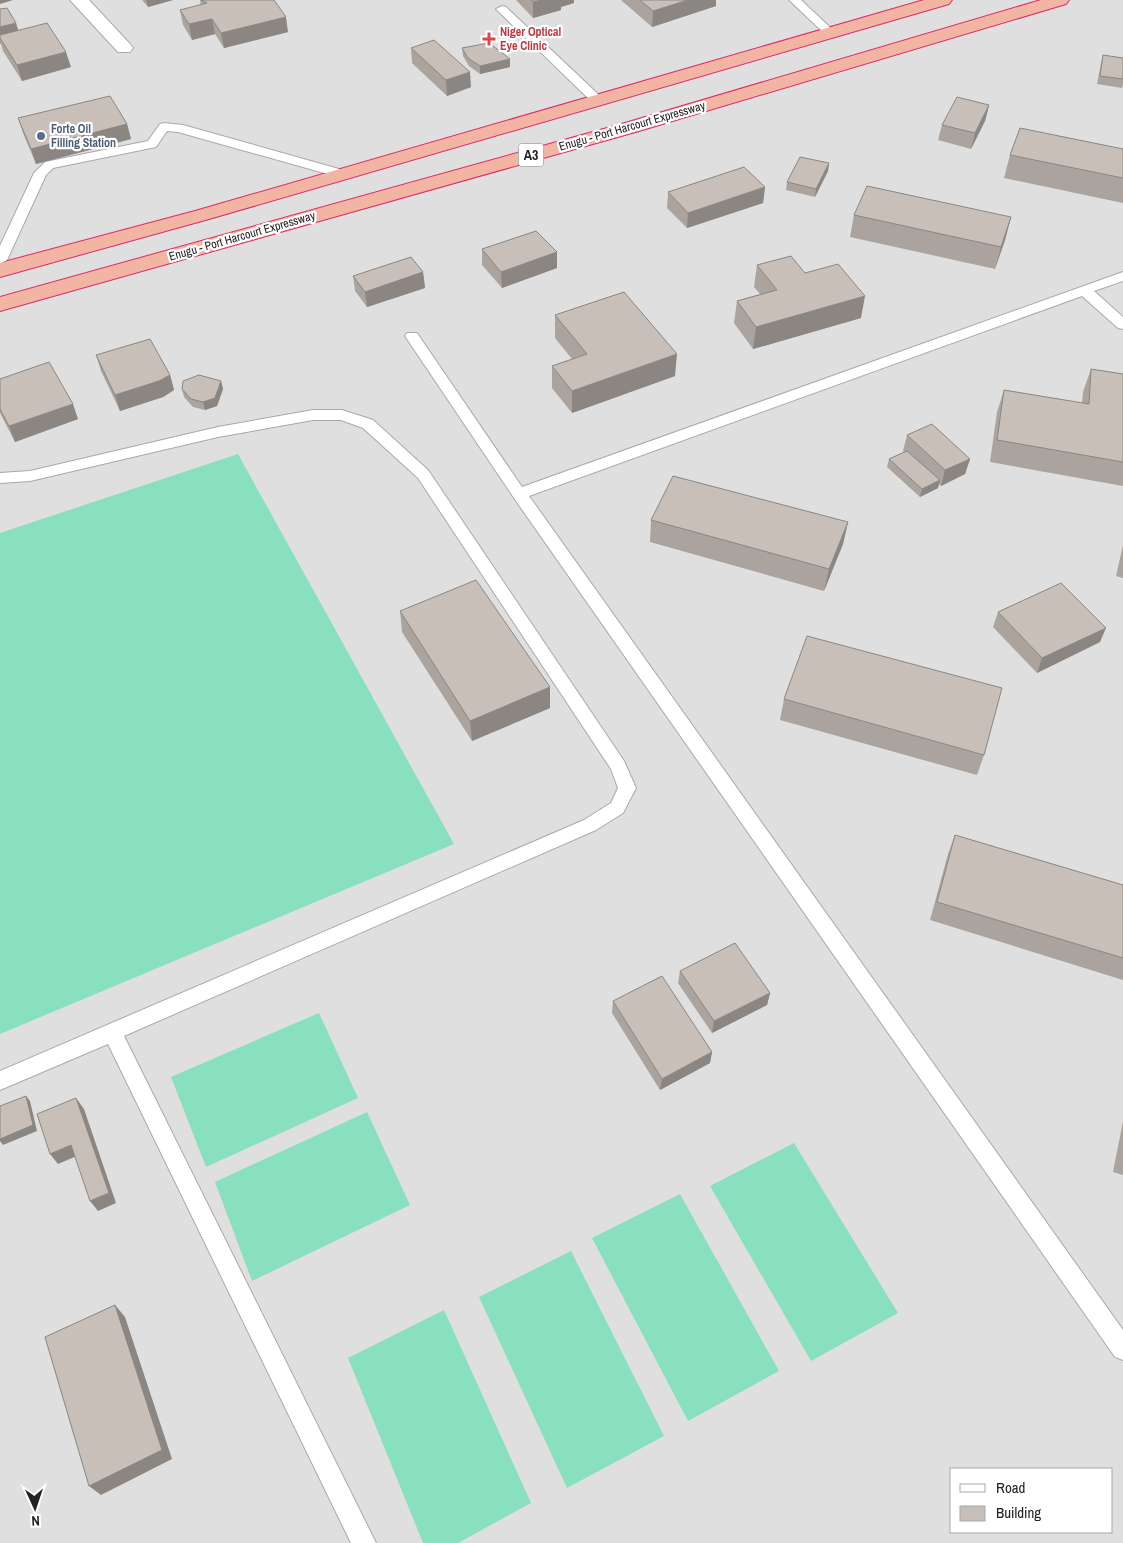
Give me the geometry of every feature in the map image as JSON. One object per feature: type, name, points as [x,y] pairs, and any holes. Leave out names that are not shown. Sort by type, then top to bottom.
[{"type":"highway","name":"A3","points":[[0,270],[202,215],[596,99],[943,0]]},
{"type":"highway","name":"Enugu - Port Harcourt Expressway","points":[[0,304],[594,138],[1060,0]]},
{"type":"street","points":[[79,0],[124,48]]},
{"type":"lane","points":[[795,0],[830,33]]},
{"type":"lane","points":[[502,9],[596,99]]},
{"type":"lane","points":[[0,260],[40,173],[49,165],[152,144],[164,127],[179,128],[342,174]]},
{"type":"lane","points":[[519,494],[1123,276]]},
{"type":"lane","points":[[1084,290],[1123,325]]},
{"type":"lane","points":[[412,336],[519,494],[1123,1349]]},
{"type":"lane","points":[[0,478],[30,476],[218,432],[313,415],[342,415],[368,424],[423,474],[618,766],[627,788],[617,808],[590,825],[0,1081]]},
{"type":"lane","points":[[112,1032],[364,1543]]},
{"type":"shaded area","points":[[0,0],[1123,0],[1123,1543],[0,1543]]},
{"type":"green space","points":[[238,454],[454,844],[0,1034],[0,533]]},
{"type":"green space","points":[[319,1013],[358,1098],[206,1167],[171,1077]]},
{"type":"green space","points":[[367,1112],[410,1205],[252,1281],[215,1182]]},
{"type":"green space","points":[[794,1143],[898,1313],[811,1361],[710,1186]]},
{"type":"green space","points":[[680,1194],[779,1371],[688,1421],[592,1238]]},
{"type":"green space","points":[[571,1251],[664,1436],[567,1488],[479,1297]]},
{"type":"green space","points":[[444,1310],[531,1503],[458,1543],[423,1543],[348,1358]]},
{"type":"building","points":[[201,0],[274,0],[286,17],[221,33],[212,19],[189,24],[180,10],[207,3]]},
{"type":"building","points":[[640,0],[688,0],[653,11]]},
{"type":"building","points":[[7,8],[16,23],[0,27],[0,9]]},
{"type":"building","points":[[47,23],[66,52],[17,65],[0,35]]},
{"type":"building","points":[[434,40],[470,72],[446,80],[411,48]]},
{"type":"building","points":[[489,43],[510,59],[480,66],[468,58],[462,48]]},
{"type":"building","points":[[1103,55],[1123,58],[1123,79],[1100,76]]},
{"type":"building","points":[[110,96],[127,124],[31,149],[18,118]]},
{"type":"building","points":[[957,97],[989,105],[975,133],[942,125]]},
{"type":"building","points":[[1020,128],[1123,149],[1123,178],[1010,155]]},
{"type":"building","points":[[800,157],[829,163],[816,189],[787,182]]},
{"type":"building","points":[[744,167],[765,187],[688,213],[668,192]]},
{"type":"building","points":[[867,186],[1011,217],[1001,247],[854,215]]},
{"type":"building","points":[[536,231],[557,252],[501,272],[482,249]]},
{"type":"building","points":[[791,256],[805,273],[838,264],[865,296],[756,327],[737,301],[777,290],[757,265]]},
{"type":"building","points":[[411,257],[423,272],[365,292],[353,276]]},
{"type":"building","points":[[624,292],[677,354],[572,391],[552,366],[587,354],[555,315]]},
{"type":"building","points":[[150,339],[170,375],[159,381],[115,395],[96,355]]},
{"type":"building","points":[[49,362],[73,404],[9,426],[0,409],[0,379]]},
{"type":"building","points":[[1091,369],[1123,374],[1123,462],[997,440],[1004,390],[1089,404]]},
{"type":"building","points":[[199,375],[221,381],[215,398],[203,402],[191,399],[182,389],[183,381]]},
{"type":"building","points":[[932,424],[970,459],[945,470],[907,435]]},
{"type":"building","points":[[907,451],[940,480],[922,489],[889,459]]},
{"type":"building","points":[[673,476],[848,522],[829,569],[651,520]]},
{"type":"building","points":[[476,580],[550,687],[470,721],[400,611]]},
{"type":"building","points":[[1061,583],[1106,628],[1042,658],[998,612]]},
{"type":"building","points":[[807,636],[1002,688],[984,755],[784,699]]},
{"type":"building","points":[[955,835],[1123,885],[1123,958],[937,902]]},
{"type":"building","points":[[735,943],[770,993],[714,1021],[680,971]]},
{"type":"building","points":[[662,976],[712,1052],[662,1079],[613,1001]]},
{"type":"building","points":[[26,1096],[33,1125],[0,1139],[0,1106]]},
{"type":"building","points":[[76,1098],[109,1193],[90,1201],[71,1145],[50,1154],[37,1114]]},
{"type":"building","points":[[115,1305],[162,1450],[89,1486],[45,1337]]},
{"type":"place","name":"Niger Optical Eye Clinic","points":[[489,39]]},
{"type":"place","name":"Forte Oil Filling Station","points":[[41,136]]}]
